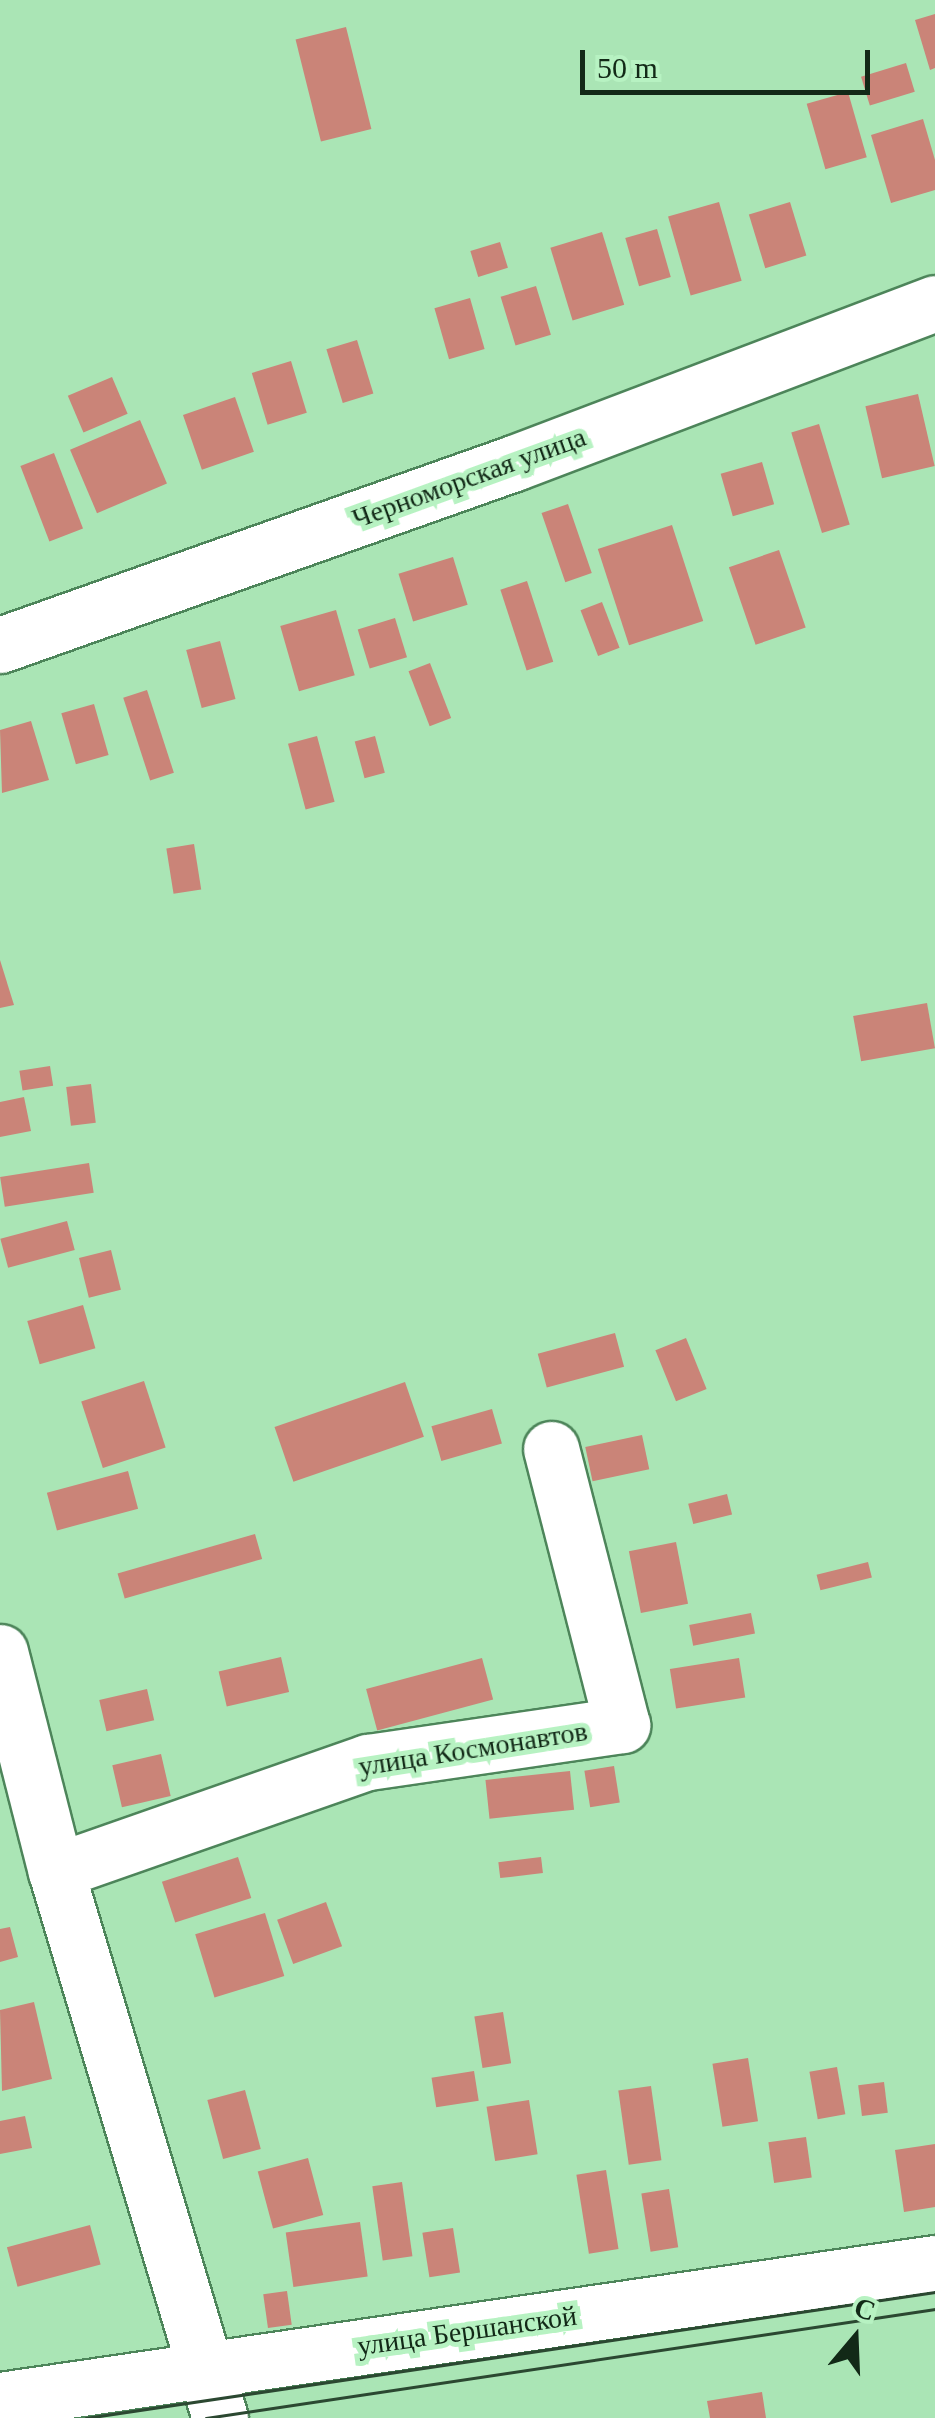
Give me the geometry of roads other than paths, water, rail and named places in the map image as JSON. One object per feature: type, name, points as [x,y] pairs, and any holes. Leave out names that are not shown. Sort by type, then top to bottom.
[{"type":"street","name":"Черноморская улица","points":[[0,646],[514,463],[935,303]]},
{"type":"street","name":"улица Космонавтов","points":[[56,1871],[368,1762],[622,1725],[550,1449]]},
{"type":"street","points":[[0,1652],[56,1871],[214,2394]]},
{"type":"street","name":"улица Бершанской","points":[[0,2400],[214,2394],[935,2262]]},
{"type":"tram line","points":[[86,2418],[935,2292]]},
{"type":"tram line","points":[[206,2418],[935,2309]]}]
